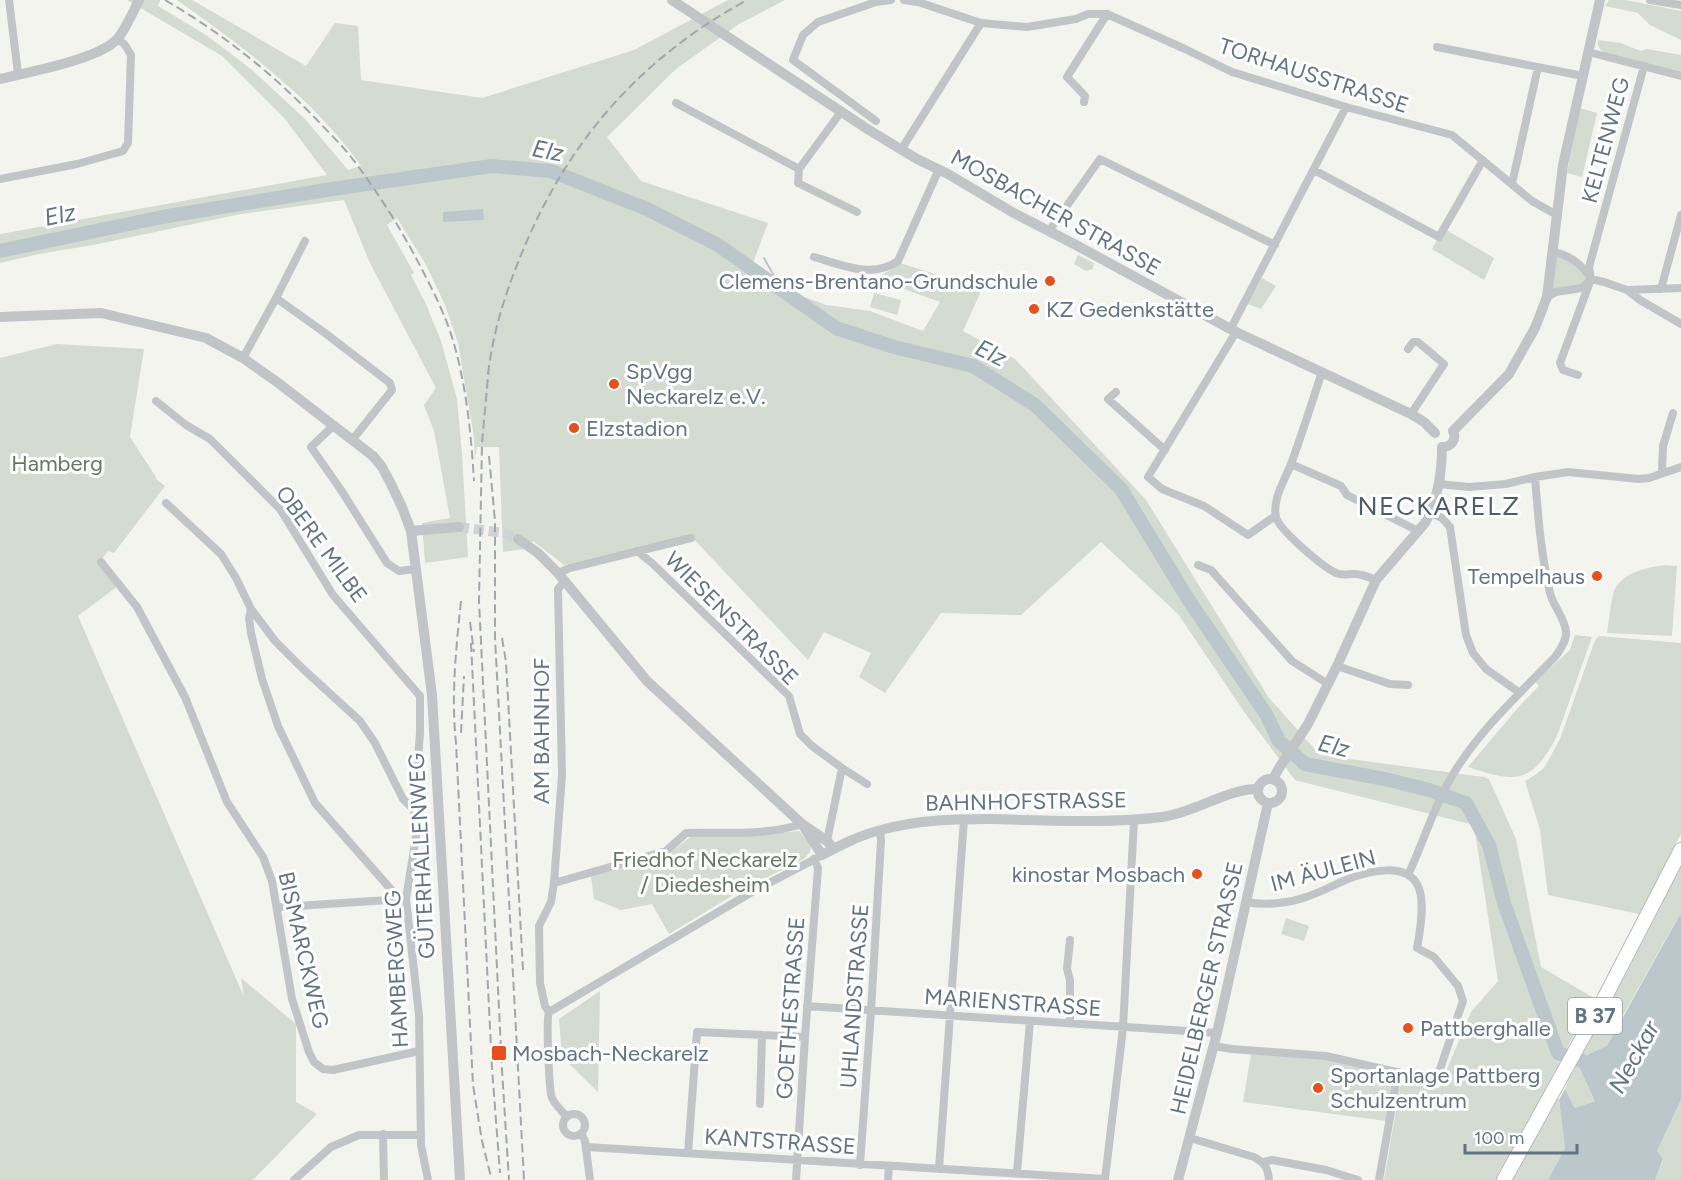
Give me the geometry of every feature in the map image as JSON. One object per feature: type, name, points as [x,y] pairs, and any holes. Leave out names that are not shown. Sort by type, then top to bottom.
[{"type":"main road","name":"B 37","points":[[1504,1180],[1605,999],[1681,850]]},
{"type":"street","points":[[9,0],[18,74]]},
{"type":"street","points":[[0,79],[65,63],[101,51],[118,39],[139,0]]},
{"type":"street","name":"MOSBACHER STRASSE","points":[[672,0],[901,150],[1233,331],[1411,414],[1435,433]]},
{"type":"street","points":[[876,121],[793,60],[803,35],[818,22],[876,2],[891,0]]},
{"type":"street","points":[[904,0],[918,2],[981,23],[1027,27],[1076,19],[1088,14],[1107,14]]},
{"type":"street","points":[[1453,431],[1509,374],[1535,328],[1547,297],[1563,165],[1600,0]]},
{"type":"street","points":[[1650,0],[1681,5]]},
{"type":"street","points":[[1084,102],[1085,96],[1067,77],[1107,14]]},
{"type":"street","name":"TORHAUSSTRASSE","points":[[1107,14],[1232,72],[1347,107],[1452,135],[1533,201],[1557,215]]},
{"type":"street","points":[[901,150],[981,23]]},
{"type":"street","points":[[0,179],[77,164],[123,151],[128,143],[131,55],[118,39]]},
{"type":"street","points":[[1437,47],[1583,76]]},
{"type":"street","name":"KELTENWEG","points":[[1578,375],[1563,370],[1560,363],[1591,279],[1589,267],[1644,66],[1588,52]]},
{"type":"street","points":[[1644,66],[1681,76]]},
{"type":"street","points":[[1512,184],[1538,67]]},
{"type":"street","points":[[676,103],[799,169]]},
{"type":"street","points":[[1275,516],[1248,535],[1204,506],[1162,489],[1148,477],[1233,331],[1347,107]]},
{"type":"street","points":[[841,112],[799,169],[798,183],[857,212]]},
{"type":"street","points":[[1049,231],[1100,159],[1275,245]]},
{"type":"street","points":[[1314,170],[1439,237],[1483,160]]},
{"type":"street","points":[[814,257],[858,270],[889,267],[898,261],[939,169]]},
{"type":"street","points":[[1661,289],[1681,215]]},
{"type":"street","points":[[243,358],[305,241]]},
{"type":"street","points":[[1552,252],[1570,257],[1583,268],[1591,279],[1627,290],[1681,324]]},
{"type":"street","points":[[1547,297],[1556,292],[1582,288],[1591,279]]},
{"type":"street","points":[[1627,290],[1681,288]]},
{"type":"street","points":[[276,298],[390,383],[393,390],[353,439]]},
{"type":"street","name":"GÜTERHALLENWEG","points":[[0,317],[101,312],[206,338],[243,358],[277,382],[353,439],[382,467],[411,531],[426,695],[460,1180]]},
{"type":"street","points":[[1408,349],[1413,342],[1418,342],[1444,364],[1411,414]]},
{"type":"street","points":[[1322,372],[1277,498],[1275,516],[1278,523],[1300,546],[1335,572],[1342,575],[1366,576],[1376,580]]},
{"type":"street","points":[[1116,392],[1108,399],[1165,450]]},
{"type":"street","name":"OBERE MILBE","points":[[156,401],[186,425],[210,439],[280,509],[333,595],[426,695]]},
{"type":"street","points":[[1662,472],[1664,446],[1673,413]]},
{"type":"street","points":[[334,425],[311,447],[387,563],[399,571],[415,569]]},
{"type":"street","points":[[1443,427],[1453,431],[1453,442],[1447,447],[1442,447],[1435,441],[1435,433],[1443,427]]},
{"type":"street","points":[[1268,803],[1260,797],[1258,789],[1266,780],[1273,779],[1308,724],[1338,666],[1376,580],[1431,513],[1439,484],[1442,447]]},
{"type":"street","points":[[1291,464],[1341,486],[1347,495],[1418,531]]},
{"type":"street","points":[[1439,484],[1469,488],[1506,484],[1568,472],[1639,479],[1650,478],[1681,467]]},
{"type":"street","points":[[1214,1046],[1326,1056],[1436,1081],[1463,1001],[1458,986],[1434,957],[1417,948],[1422,903],[1418,884],[1408,876],[1437,805],[1458,766],[1501,711],[1555,657],[1562,647],[1566,632],[1550,597],[1540,538],[1535,477]]},
{"type":"street","points":[[166,503],[221,554],[251,609],[275,641],[360,721],[375,744],[403,799],[414,810]]},
{"type":"street","points":[[1431,513],[1442,518],[1450,527],[1466,635],[1473,653],[1486,669],[1520,693]]},
{"type":"street","points":[[411,531],[459,527]]},
{"type":"street","points":[[562,577],[570,568],[691,538]]},
{"type":"street","points":[[518,539],[538,553],[562,577],[647,681],[802,824],[830,845],[842,768]]},
{"type":"street","name":"WIESENSTRASSE","points":[[637,551],[789,696],[800,734],[812,746],[867,784]]},
{"type":"street","name":"BISMARCKWEG","points":[[101,562],[137,607],[184,697],[227,802],[263,857],[272,881],[292,999],[314,1062],[323,1069],[333,1070],[419,1051]]},
{"type":"street","points":[[1198,565],[1211,570],[1292,661],[1329,684]]},
{"type":"street","name":"AM BAHNHOF","points":[[562,577],[558,589],[562,775],[551,903],[538,926],[540,983],[545,1006],[549,1012],[547,1017],[551,1096],[567,1117]]},
{"type":"street","points":[[251,609],[249,618],[251,633],[262,678],[278,726],[315,803],[395,894],[406,899]]},
{"type":"street","points":[[1338,666],[1390,684],[1408,685]]},
{"type":"street","name":"HAMBERGWEG","points":[[426,695],[420,733],[414,810],[416,837],[406,899],[418,1005],[421,1135],[428,1180]]},
{"type":"street","name":"HEIDELBERGER STRASSE","points":[[1178,1180],[1214,1046],[1268,803],[1276,802],[1283,794],[1280,784],[1273,779]]},
{"type":"street","name":"BAHNHOFSTRASSE","points":[[549,1012],[752,892],[818,857],[830,845],[847,842],[880,830],[919,822],[964,819],[1134,820],[1166,816],[1191,810],[1247,789],[1258,789]]},
{"type":"street","points":[[939,1169],[964,819]]},
{"type":"street","points":[[1123,1028],[1134,820]]},
{"type":"street","points":[[802,824],[818,857]]},
{"type":"street","points":[[554,883],[666,851],[686,833],[777,830],[802,824]]},
{"type":"street","name":"UHLANDSTRASSE","points":[[860,1165],[871,1011],[880,830]]},
{"type":"street","name":"GOETHESTRASSE","points":[[796,1180],[818,857]]},
{"type":"street","name":"IM ÄULEIN","points":[[1247,902],[1262,904],[1304,898],[1375,871],[1398,872],[1408,876]]},
{"type":"street","points":[[276,909],[406,899]]},
{"type":"street","points":[[1070,940],[1067,969],[1070,980],[1070,1023]]},
{"type":"street","name":"MARIENSTRASSE","points":[[807,1006],[1217,1033]]},
{"type":"street","points":[[1017,1172],[1030,1021]]},
{"type":"street","name":"KANTSTRASSE","points":[[586,1147],[1105,1179],[1123,1028]]},
{"type":"street","points":[[688,1153],[696,1032],[805,1037]]},
{"type":"street","points":[[760,1104],[762,1035]]},
{"type":"street","points":[[1379,1180],[1398,1072]]},
{"type":"street","points":[[575,1114],[582,1118],[585,1126],[581,1133],[573,1136],[565,1131],[564,1122],[567,1117],[575,1114]]},
{"type":"street","points":[[581,1133],[586,1147],[590,1180]]},
{"type":"street","points":[[382,1134],[384,1180]]},
{"type":"street","points":[[294,1180],[331,1147],[359,1135],[421,1135]]},
{"type":"street","points":[[1190,1138],[1264,1162],[1268,1169],[1269,1180]]},
{"type":"street","points":[[1264,1162],[1272,1160],[1326,1170],[1358,1180]]},
{"type":"street","points":[[307,1180],[309,1166]]},
{"type":"street","points":[[888,1180],[889,1166]]},
{"type":"street","points":[[960,1170],[965,1180]]},
{"type":"green space","points":[[127,0],[160,0],[158,6],[206,35],[251,69],[305,119],[348,170],[361,166],[343,142],[300,97],[227,36],[177,0],[192,0],[306,66],[335,23],[358,26],[361,80],[482,98],[634,50],[728,0],[785,0],[739,24],[676,69],[607,137],[641,181],[768,223],[748,276],[826,305],[870,311],[923,331],[940,302],[876,279],[900,263],[982,289],[963,331],[1015,359],[1146,500],[1269,698],[1320,755],[1489,779],[1516,839],[1541,967],[1594,998],[1548,1084],[1559,1100],[1565,1148],[1548,1180],[1384,1180],[1401,1081],[1439,1088],[1471,1012],[1498,981],[1474,825],[1295,780],[1247,716],[1178,614],[1101,542],[1021,615],[941,613],[885,693],[859,677],[871,653],[824,632],[808,660],[690,535],[564,565],[533,541],[525,549],[503,552],[499,447],[477,447],[475,459],[474,437],[458,343],[445,305],[425,263],[397,218],[387,225],[414,273],[411,275],[441,341],[457,399],[468,557],[425,563],[422,523],[450,518],[434,431],[424,405],[436,388],[370,263],[344,200],[241,214],[0,263],[0,234],[327,175],[285,119],[222,56]]},
{"type":"green space","points":[[1609,0],[1626,0],[1681,11],[1681,40],[1650,25],[1638,13],[1605,6]]},
{"type":"green space","points":[[1598,40],[1621,43],[1641,51],[1647,49],[1681,55],[1681,74],[1606,54],[1599,48]]},
{"type":"green space","points":[[1580,108],[1597,113],[1582,177],[1567,173]]},
{"type":"green space","points":[[1443,228],[1494,258],[1484,280],[1432,249]]},
{"type":"green space","points":[[1552,252],[1562,253],[1588,274],[1582,288],[1547,297]]},
{"type":"green space","points":[[1078,255],[1094,263],[1093,269],[1086,271],[1074,264]]},
{"type":"green space","points":[[1262,278],[1276,286],[1261,309],[1248,304]]},
{"type":"green space","points":[[874,293],[901,300],[897,315],[870,307]]},
{"type":"green space","name":"Hamberg","points":[[57,344],[144,349],[130,437],[156,479],[165,486],[114,553],[108,551],[102,559],[122,583],[78,616],[244,997],[241,978],[296,1024],[296,1102],[317,1114],[253,1180],[0,1180],[0,358]]},
{"type":"green space","points":[[1666,565],[1677,566],[1672,636],[1607,633],[1613,594],[1621,581],[1635,572]]},
{"type":"green space","points":[[1575,635],[1592,637],[1557,736],[1548,752],[1531,771],[1521,776],[1499,776],[1468,767],[1539,686],[1535,682],[1570,650]]},
{"type":"green space","points":[[1599,636],[1681,643],[1681,834],[1639,914],[1548,895],[1540,830],[1525,781],[1544,768],[1560,739],[1595,640]]},
{"type":"green space","name":"Friedhof Neckarelz / Diedesheim","points":[[799,831],[811,845],[810,852],[804,859],[745,888],[669,934],[652,904],[621,910],[594,899],[591,876],[669,853],[693,835],[757,835]]},
{"type":"green space","points":[[1681,867],[1681,916],[1674,924],[1620,1021],[1613,1018],[1612,1021],[1618,1025],[1607,1047],[1589,1054],[1595,1101],[1575,1108],[1565,1089],[1569,1079]]},
{"type":"green space","points":[[1286,918],[1309,926],[1304,941],[1281,934]]},
{"type":"green space","points":[[600,991],[598,1092],[562,1057],[559,1019]]},
{"type":"green space","name":"Sportanlage Pattberg Schulzentrum","points":[[1251,1054],[1326,1059],[1394,1074],[1386,1121],[1243,1102]]},
{"type":"green space","points":[[1681,1100],[1681,1180],[1655,1180],[1663,1160],[1657,1151]]},
{"type":"water","points":[[483,209],[484,220],[443,222],[443,212]]},
{"type":"water","name":"Neckar","points":[[1681,916],[1681,1100],[1657,1151],[1663,1159],[1655,1180],[1548,1180],[1565,1148],[1559,1100],[1565,1089],[1575,1108],[1595,1101],[1579,1066],[1589,1054],[1607,1046]]},
{"type":"waterway","name":"Elz","points":[[0,251],[162,217],[332,189],[492,166],[551,171],[647,209],[718,245],[836,328],[894,347],[973,366],[1035,405],[1121,489],[1188,599],[1266,714],[1279,741],[1305,764],[1385,779],[1429,790],[1466,803],[1489,845],[1504,903],[1558,1053],[1582,1061],[1596,1071]]},
{"type":"waterway","points":[[764,258],[782,290]]},
{"type":"tunnel","points":[[459,527],[504,533],[518,539]]},
{"type":"railway","points":[[165,0],[207,26],[282,86],[347,152],[385,205],[425,275],[451,334],[467,407],[474,481]]},
{"type":"railway","points":[[488,374],[500,313],[521,255],[539,214],[584,140],[640,77],[708,23],[747,0]]},
{"type":"railway","points":[[489,366],[482,443],[479,601],[509,1180]]},
{"type":"railway","points":[[489,456],[495,521],[495,638],[524,1180]]},
{"type":"railway","points":[[461,601],[454,707],[473,1085],[482,1141],[491,1177]]},
{"type":"railway","points":[[470,622],[474,652]]},
{"type":"railway","points":[[502,638],[506,662],[523,970]]},
{"type":"railway","points":[[471,643],[492,1068],[500,1173]]},
{"type":"railway","points":[[461,733],[464,676]]},
{"type":"place","name":"Clemens-Brentano-Grundschule","points":[[1050,281]]},
{"type":"place","name":"KZ Gedenkstätte","points":[[1034,309]]},
{"type":"place","name":"SpVgg Neckarelz e.V.","points":[[614,384]]},
{"type":"place","name":"Elzstadion","points":[[574,428]]},
{"type":"place","name":"Tempelhaus","points":[[1597,576]]},
{"type":"place","name":"kinostar Mosbach","points":[[1197,874]]},
{"type":"place","name":"Pattberghalle","points":[[1408,1028]]},
{"type":"place","name":"Mosbach-Neckarelz","points":[[499,1053]]},
{"type":"place","name":"Sportanlage Pattberg Schulzentrum","points":[[1318,1088]]},
{"type":"district","name":"NECKARELZ","points":[[1439,506]]}]
